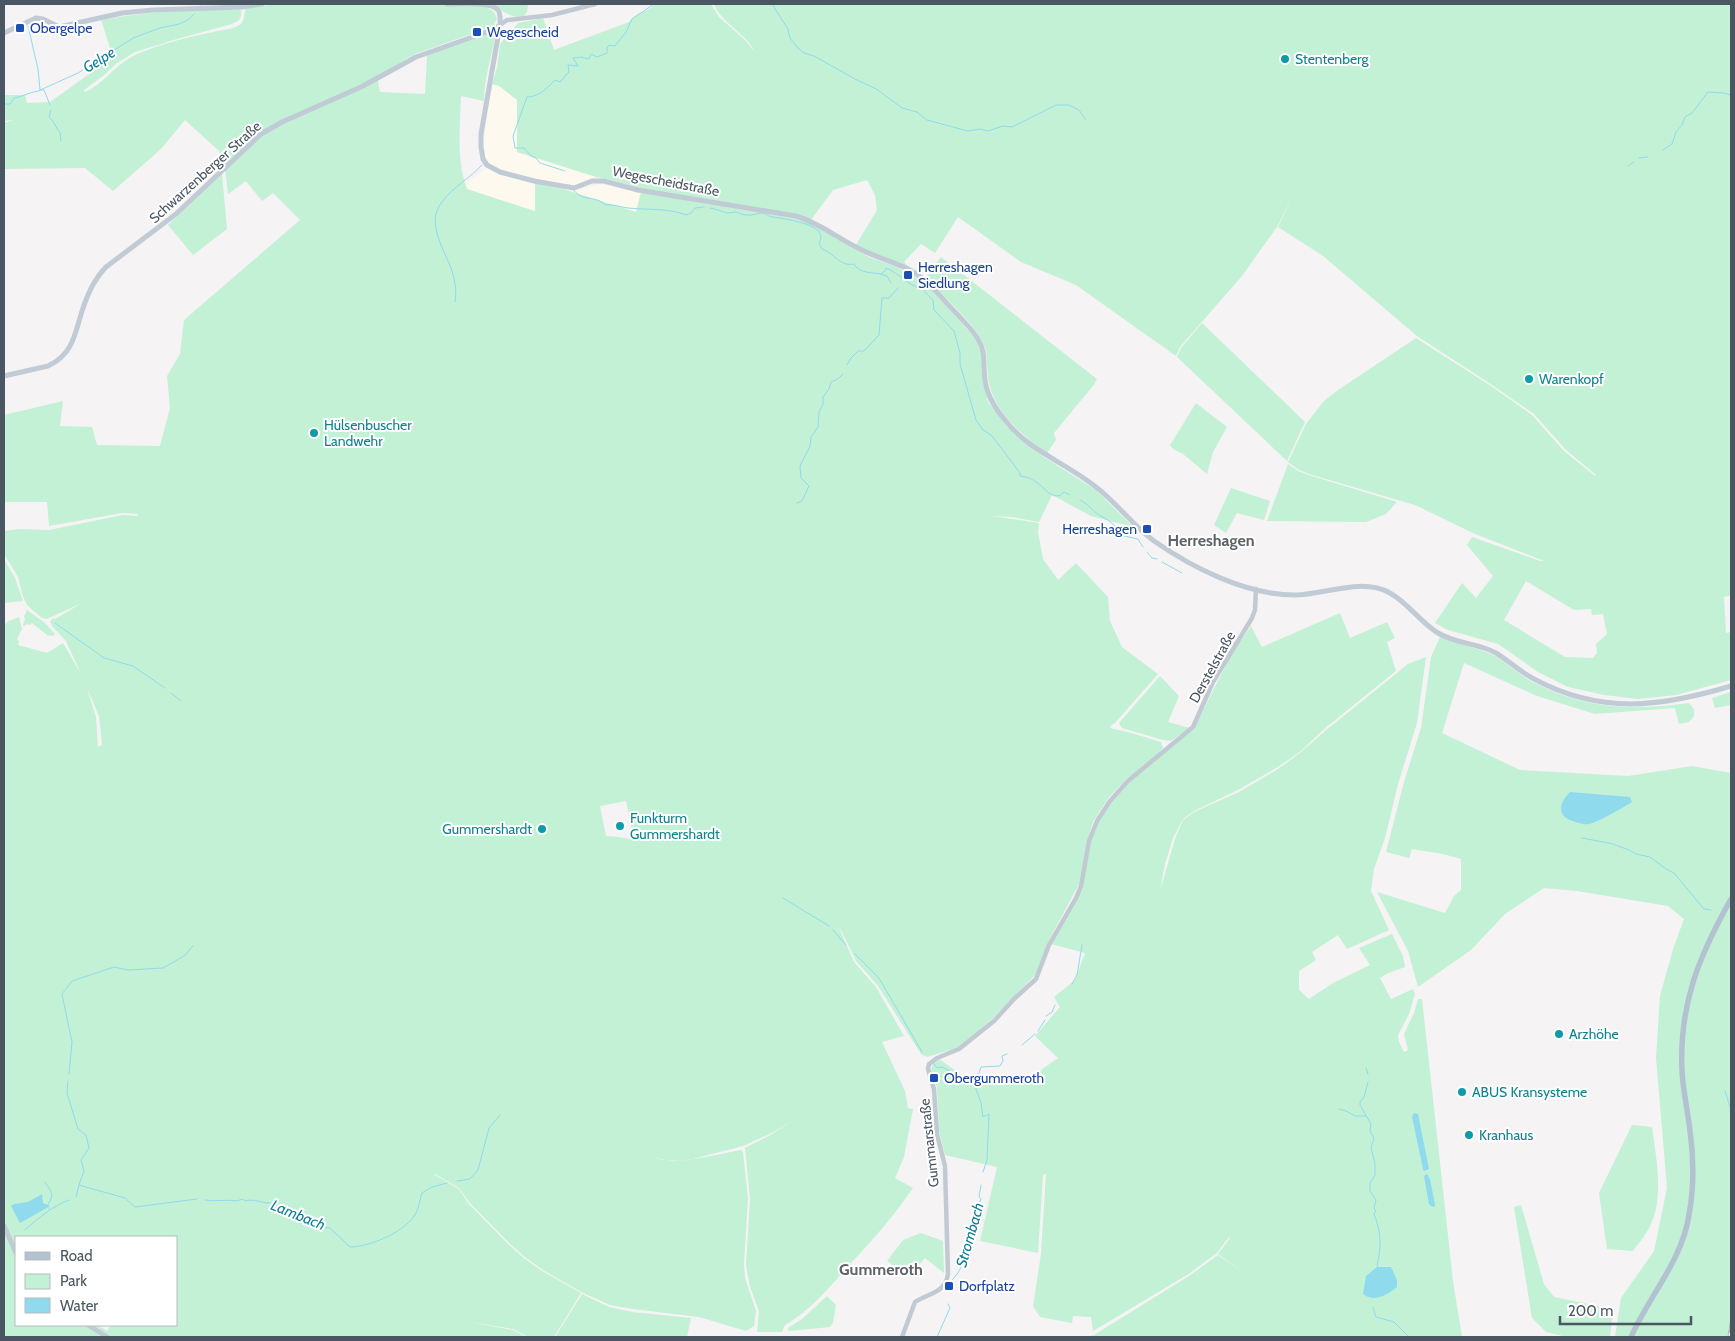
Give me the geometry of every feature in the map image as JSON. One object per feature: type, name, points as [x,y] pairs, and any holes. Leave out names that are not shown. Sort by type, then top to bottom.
[{"type":"main road","points":[[4,32],[36,18],[43,19],[59,27],[122,13],[242,7],[262,4]]},
{"type":"main road","points":[[447,4],[489,5],[498,10],[500,25]]},
{"type":"main road","name":"Wegescheidstraße","points":[[500,25],[481,134],[483,159],[492,169],[562,187],[574,188],[604,180],[638,190],[781,213],[814,222],[872,256],[910,270],[929,285],[981,343],[985,382],[991,402],[1007,423],[1026,442],[1098,488],[1138,528],[1163,547],[1211,575],[1276,594],[1296,595],[1358,587],[1381,589],[1397,598],[1439,633],[1454,640],[1490,650],[1528,676],[1545,685],[1567,695],[1593,701],[1622,705],[1661,703],[1689,698],[1731,686]]},
{"type":"main road","name":"Schwarzenberger Straße","points":[[4,376],[48,366],[65,353],[74,340],[89,292],[103,270],[176,214],[261,134],[282,122],[361,87],[416,56],[495,29],[500,25]]},
{"type":"main road","points":[[1631,1337],[1637,1323],[1669,1270],[1681,1244],[1689,1216],[1694,1177],[1691,1134],[1682,1072],[1683,1021],[1697,968],[1710,937],[1731,899]]},
{"type":"main road","points":[[4,1226],[15,1251]]},
{"type":"main road","points":[[90,1326],[108,1337]]},
{"type":"street","points":[[500,25],[507,20],[552,15],[595,4]]},
{"type":"street","name":"Derstelstraße","points":[[1036,979],[1048,945],[1081,886],[1089,841],[1097,821],[1120,790],[1193,727],[1213,682],[1252,618],[1255,610],[1256,589]]},
{"type":"street","name":"Gummarstraße","points":[[902,1337],[915,1302],[941,1289],[947,1280],[948,1274],[945,1166],[937,1134],[934,1089],[928,1070],[929,1064],[937,1058],[959,1049],[994,1021],[1036,979]]},
{"type":"shaded area","points":[[492,84],[499,86],[517,100],[517,152],[596,177],[573,187],[504,171],[488,162],[483,146]]},
{"type":"shaded area","points":[[486,168],[535,183],[535,212],[467,189],[466,185]]},
{"type":"shaded area","points":[[600,184],[641,192],[636,212],[563,189],[575,191]]},
{"type":"green space","points":[[277,4],[457,5],[486,7],[495,14],[497,19],[493,26],[415,54],[377,76],[380,92],[425,94],[427,55],[489,33],[493,34],[495,37],[486,77],[484,101],[461,96],[460,155],[467,189],[535,211],[535,183],[563,189],[636,212],[641,192],[783,214],[810,221],[854,249],[871,258],[895,266],[921,280],[929,287],[976,339],[982,357],[983,382],[988,402],[1006,425],[1042,456],[1096,490],[1133,527],[1091,516],[1052,495],[1039,522],[1012,517],[992,516],[1039,523],[1038,532],[1043,559],[1058,580],[1076,563],[1108,597],[1110,621],[1122,647],[1158,674],[1110,728],[1161,742],[1163,748],[1109,797],[1093,822],[1087,841],[1079,884],[1049,940],[1037,973],[992,1019],[960,1047],[927,1057],[921,1054],[878,986],[856,961],[841,930],[838,928],[854,962],[876,987],[904,1036],[882,1042],[905,1091],[908,1108],[913,1109],[904,1157],[895,1178],[913,1188],[883,1228],[827,1290],[803,1313],[785,1325],[782,1332],[757,1332],[759,1311],[750,1287],[746,1265],[750,1199],[745,1148],[772,1134],[793,1120],[772,1133],[743,1146],[692,1159],[741,1150],[743,1152],[748,1198],[744,1264],[745,1278],[756,1311],[754,1326],[746,1331],[699,1317],[610,1305],[581,1292],[526,1258],[469,1202],[459,1188],[435,1174],[459,1189],[468,1203],[525,1259],[542,1271],[581,1293],[554,1337],[528,1337],[513,1329],[464,1321],[513,1330],[526,1337],[4,1337],[4,625],[19,617],[22,629],[17,639],[19,641],[18,645],[47,653],[63,643],[81,674],[66,641],[50,622],[53,618],[55,619],[82,603],[47,619],[42,618],[27,605],[18,577],[4,554],[4,531],[19,529],[49,530],[123,515],[137,516],[138,514],[122,513],[49,526],[47,502],[4,502],[4,415],[63,401],[60,426],[92,427],[97,445],[160,446],[170,408],[167,376],[180,354],[184,320],[300,220],[273,193],[262,201],[246,181],[228,194],[225,169],[222,165],[219,151],[185,120],[161,149],[113,191],[85,168],[4,169],[4,123],[13,120],[4,121],[4,95],[25,95],[27,103],[50,102],[113,57],[101,20],[171,12],[241,9],[241,16],[237,22],[135,52],[117,63],[84,90],[85,92],[97,85],[128,59],[139,53],[179,40],[233,28],[243,20],[246,8]],"holes":[[[87,688],[99,716],[102,745],[98,747],[96,717]],[[626,801],[634,840],[606,836],[600,806]]]},
{"type":"green space","points":[[492,4],[528,5],[524,16],[519,17],[507,14]]},
{"type":"green space","points":[[655,4],[711,4],[719,17],[745,40],[755,52],[746,39],[722,17],[714,4],[1731,4],[1731,595],[1724,597],[1726,633],[1731,632],[1731,680],[1676,695],[1638,699],[1604,695],[1568,687],[1538,672],[1498,644],[1448,630],[1435,623],[1462,583],[1476,598],[1493,576],[1467,545],[1472,537],[1544,561],[1473,533],[1415,505],[1312,475],[1299,470],[1288,462],[1306,424],[1324,401],[1416,338],[1532,415],[1564,451],[1596,475],[1566,450],[1534,414],[1417,336],[1323,256],[1278,227],[1293,196],[1277,227],[1242,276],[1180,347],[1176,356],[1076,285],[1021,262],[958,217],[935,253],[921,244],[904,262],[910,268],[856,245],[877,210],[875,195],[867,180],[833,190],[811,220],[658,193],[596,177],[517,152],[517,100],[499,86],[492,84],[497,68],[500,44],[518,23],[543,18],[554,50],[629,22],[636,15]],"holes":[[[1526,581],[1574,610],[1591,609],[1592,615],[1603,614],[1607,634],[1596,644],[1597,653],[1593,658],[1565,657],[1504,620]]]},
{"type":"green space","points":[[222,174],[227,229],[193,255],[168,225]]},
{"type":"green space","points":[[941,257],[1097,379],[1054,433],[1056,440],[1047,453],[1028,439],[1004,414],[992,394],[986,351],[982,341],[964,317],[926,278]]},
{"type":"green space","points":[[1202,323],[1305,422],[1287,461],[1177,357],[1181,348]]},
{"type":"green space","points":[[1196,403],[1227,427],[1213,452],[1207,474],[1170,445]]},
{"type":"green space","points":[[1288,464],[1298,471],[1312,476],[1397,502],[1386,514],[1366,522],[1267,521]]},
{"type":"green space","points":[[1231,488],[1270,501],[1264,520],[1237,513],[1226,533],[1214,525]]},
{"type":"green space","points":[[4,559],[15,578],[23,601],[4,603]]},
{"type":"green space","points":[[27,610],[45,623],[55,634],[52,636],[47,635],[32,623],[24,626],[24,616]]},
{"type":"green space","points":[[1340,613],[1350,638],[1387,622],[1395,638],[1387,642],[1396,671],[1324,729],[1301,751],[1278,767],[1238,790],[1194,811],[1183,819],[1173,838],[1165,864],[1160,891],[1175,839],[1183,820],[1194,812],[1239,792],[1278,769],[1301,752],[1408,664],[1426,657],[1417,723],[1398,784],[1385,838],[1374,869],[1371,891],[1389,930],[1347,949],[1338,935],[1312,952],[1316,960],[1299,971],[1299,990],[1309,999],[1333,983],[1370,965],[1359,948],[1392,934],[1403,956],[1405,967],[1380,978],[1391,999],[1413,989],[1415,994],[1409,1014],[1398,1035],[1404,1052],[1408,1050],[1404,1034],[1418,999],[1422,999],[1453,1281],[1462,1337],[1086,1337],[1094,1335],[1189,1276],[1218,1255],[1244,1273],[1218,1254],[1230,1238],[1217,1253],[1187,1275],[1093,1331],[1091,1317],[1073,1316],[1072,1323],[1040,1317],[1033,1306],[1041,1254],[1046,1174],[1043,1175],[1038,1253],[980,1241],[997,1167],[945,1155],[939,1130],[937,1087],[931,1070],[933,1063],[939,1059],[973,1083],[1024,1082],[1058,1058],[1035,1036],[1060,1007],[1054,997],[1075,980],[1085,953],[1051,944],[1082,887],[1092,837],[1099,821],[1112,802],[1129,783],[1194,728],[1231,655],[1251,626],[1262,647]]},
{"type":"green space","points":[[1440,637],[1491,654],[1529,680],[1568,697],[1587,702],[1626,707],[1689,703],[1694,709],[1694,716],[1689,722],[1679,724],[1675,708],[1595,714],[1537,696],[1464,663],[1442,733],[1520,770],[1628,776],[1692,766],[1731,773],[1731,1337],[1615,1337],[1621,1298],[1654,1251],[1667,1188],[1656,1058],[1660,996],[1673,949],[1684,919],[1668,906],[1577,891],[1544,888],[1505,914],[1471,950],[1418,987],[1408,951],[1377,892],[1445,913],[1454,896],[1461,890],[1461,859],[1412,849],[1409,858],[1386,852],[1404,782],[1421,728],[1431,657]]},
{"type":"green space","points":[[1160,676],[1179,696],[1168,722],[1190,728],[1171,741],[1122,728],[1119,723]]},
{"type":"green space","points":[[1731,692],[1731,705],[1715,708],[1712,698]]},
{"type":"green space","points":[[1632,1125],[1652,1127],[1658,1178],[1657,1205],[1649,1228],[1633,1251],[1607,1249],[1599,1193]]},
{"type":"green space","points":[[1521,1205],[1544,1284],[1554,1297],[1613,1309],[1610,1337],[1567,1337],[1546,1332],[1532,1318],[1514,1207]]},
{"type":"green space","points":[[921,1233],[943,1241],[944,1273],[925,1258],[909,1276],[887,1261],[903,1240]]},
{"type":"green space","points":[[582,1294],[609,1307],[632,1312],[691,1318],[687,1337],[555,1337]]},
{"type":"green space","points":[[827,1296],[836,1305],[833,1323],[830,1327],[788,1330],[788,1328],[802,1319]]},
{"type":"water","points":[[1570,792],[1630,797],[1632,802],[1599,821],[1583,824],[1568,819],[1562,813],[1563,800]]},
{"type":"water","points":[[1414,1113],[1418,1114],[1429,1169],[1424,1171],[1412,1117]]},
{"type":"water","points":[[1427,1174],[1430,1179],[1434,1207],[1429,1204],[1424,1176]]},
{"type":"water","points":[[42,1194],[43,1203],[50,1206],[20,1223],[11,1206],[28,1202]]},
{"type":"water","points":[[1377,1267],[1391,1267],[1397,1280],[1397,1287],[1380,1297],[1367,1297],[1363,1294],[1366,1276]]},
{"type":"waterway","name":"Gelpe","points":[[201,5],[205,4]]},
{"type":"waterway","points":[[565,171],[540,163],[524,148],[515,148],[513,136],[527,97],[539,94],[555,80],[560,82],[569,72],[568,65],[578,66],[573,58],[589,59],[591,54],[597,57],[607,53],[609,45],[615,46],[626,32],[632,19],[654,4]]},
{"type":"waterway","points":[[772,4],[788,29],[790,38],[804,53],[814,56],[878,90],[902,108],[917,112],[927,120],[968,131],[980,129],[988,131],[1003,126],[1012,127],[1056,105],[1069,105],[1079,110],[1086,120]]},
{"type":"waterway","name":"Gelpe","points":[[4,104],[10,104],[14,98],[38,91],[78,73],[133,38],[160,28],[179,24],[188,20],[194,14]]},
{"type":"waterway","points":[[28,26],[38,69],[40,90],[44,90],[50,105]]},
{"type":"waterway","points":[[1663,150],[1672,144],[1676,132],[1682,125],[1685,117],[1692,113],[1708,92],[1731,95]]},
{"type":"waterway","points":[[51,110],[49,117],[60,132],[61,141]]},
{"type":"waterway","points":[[1639,158],[1648,157]]},
{"type":"waterway","points":[[1628,166],[1634,162]]},
{"type":"waterway","points":[[455,302],[456,290],[454,279],[438,236],[435,219],[437,210],[446,197],[482,165]]},
{"type":"waterway","points":[[574,191],[580,196],[602,202],[605,205],[628,208],[665,210],[686,215],[695,208],[704,207]]},
{"type":"waterway","points":[[710,208],[727,213],[736,212],[746,215],[762,213],[805,224],[818,231],[821,237],[819,243],[822,249],[841,262],[854,264],[859,270],[870,273],[881,274],[886,268],[914,286],[922,287],[933,300],[934,310],[954,331],[960,353],[960,364],[976,420],[983,430],[991,435],[1020,473],[1020,476],[1039,484],[1052,495],[1059,496],[1064,492],[1070,495]]},
{"type":"waterway","points":[[881,274],[887,276],[891,283]]},
{"type":"waterway","points":[[847,365],[858,351],[864,351],[879,335],[882,298],[889,298],[898,288]]},
{"type":"waterway","points":[[797,503],[802,501],[809,486],[801,478],[800,466],[810,446],[811,437],[818,427],[823,397],[829,389],[831,382],[843,374]]},
{"type":"waterway","points":[[1080,500],[1098,515],[1113,524],[1119,535],[1138,539],[1143,547]]},
{"type":"waterway","points":[[1147,552],[1152,558],[1157,559]]},
{"type":"waterway","points":[[1162,562],[1182,573]]},
{"type":"waterway","points":[[55,623],[104,658],[133,666],[165,688]]},
{"type":"waterway","points":[[171,693],[181,701]]},
{"type":"waterway","points":[[1582,838],[1613,844],[1636,854],[1650,857],[1674,873],[1704,909],[1711,910]]},
{"type":"waterway","points":[[783,898],[829,926]]},
{"type":"waterway","points":[[833,930],[846,945]]},
{"type":"waterway","name":"Strombach","points":[[1072,984],[1077,975],[1082,945]]},
{"type":"waterway","points":[[69,1074],[72,1042],[62,994],[72,981],[114,967],[128,970],[163,968],[184,956],[193,946]]},
{"type":"waterway","points":[[855,954],[879,978],[922,1052]]},
{"type":"waterway","name":"Strombach","points":[[1046,1016],[1052,1012],[1055,1005]]},
{"type":"waterway","name":"Strombach","points":[[1038,1031],[1045,1020]]},
{"type":"waterway","name":"Strombach","points":[[1022,1045],[1035,1034]]},
{"type":"waterway","name":"Strombach","points":[[983,1172],[987,1160],[989,1114],[983,1117],[981,1103],[975,1086],[981,1067],[1000,1066],[1003,1061],[1002,1056],[1007,1054]]},
{"type":"waterway","points":[[934,1064],[937,1068],[942,1067],[975,1084]]},
{"type":"waterway","points":[[1366,1068],[1368,1074]]},
{"type":"waterway","points":[[68,1081],[67,1093],[78,1129],[86,1135],[89,1148],[81,1160],[84,1171],[79,1185]]},
{"type":"waterway","points":[[1368,1082],[1360,1105],[1371,1124],[1370,1131],[1374,1138],[1371,1148],[1375,1163],[1375,1175],[1370,1183],[1370,1191],[1376,1200],[1374,1208],[1376,1211],[1374,1214],[1380,1234],[1377,1267]]},
{"type":"waterway","points":[[1725,1091],[1731,1110]]},
{"type":"waterway","points":[[1339,1109],[1355,1116],[1366,1116]]},
{"type":"waterway","name":"Lambach","points":[[457,1181],[470,1179],[478,1170],[489,1128],[500,1115]]},
{"type":"waterway","points":[[45,1182],[52,1194],[47,1206],[49,1209]]},
{"type":"waterway","name":"Lambach","points":[[205,1200],[237,1201],[242,1199],[245,1201],[273,1203],[276,1210],[292,1212],[308,1222],[314,1221],[319,1226],[330,1228],[350,1247],[377,1241],[396,1232],[405,1226],[416,1213],[422,1193],[432,1187],[447,1183]]},
{"type":"waterway","name":"Lambach","points":[[76,1197],[79,1185],[125,1198],[135,1207],[197,1199]]},
{"type":"waterway","name":"Strombach","points":[[950,1282],[956,1276],[963,1263],[975,1212],[981,1199],[979,1197],[981,1185]]},
{"type":"waterway","name":"Lambach","points":[[25,1230],[46,1213],[69,1200]]},
{"type":"waterway","name":"Strombach","points":[[937,1337],[950,1308],[948,1304]]},
{"type":"waterway","points":[[1373,1307],[1376,1317],[1394,1322],[1409,1337]]},
{"type":"railway","points":[[1729,1337],[1731,1324]]},
{"type":"place","name":"Obergelpe","points":[[20,28]]},
{"type":"place","name":"Wegescheid","points":[[477,32]]},
{"type":"place","name":"Stentenberg","points":[[1285,59]]},
{"type":"place","name":"Herreshagen Siedlung","points":[[908,275]]},
{"type":"place","name":"Warenkopf","points":[[1529,379]]},
{"type":"place","name":"Hülsenbuscher Landwehr","points":[[314,433]]},
{"type":"place","name":"Herreshagen","points":[[1147,529]]},
{"type":"place","name":"Funkturm Gummershardt","points":[[620,826]]},
{"type":"place","name":"Gummershardt","points":[[542,829]]},
{"type":"place","name":"Arzhöhe","points":[[1559,1034]]},
{"type":"place","name":"Obergummeroth","points":[[934,1078]]},
{"type":"place","name":"ABUS Kransysteme","points":[[1462,1092]]},
{"type":"place","name":"Kranhaus","points":[[1469,1135]]},
{"type":"place","name":"Dorfplatz","points":[[949,1286]]},
{"type":"district","name":"Herreshagen","points":[[1211,540]]},
{"type":"district","name":"Gummeroth","points":[[881,1269]]}]
